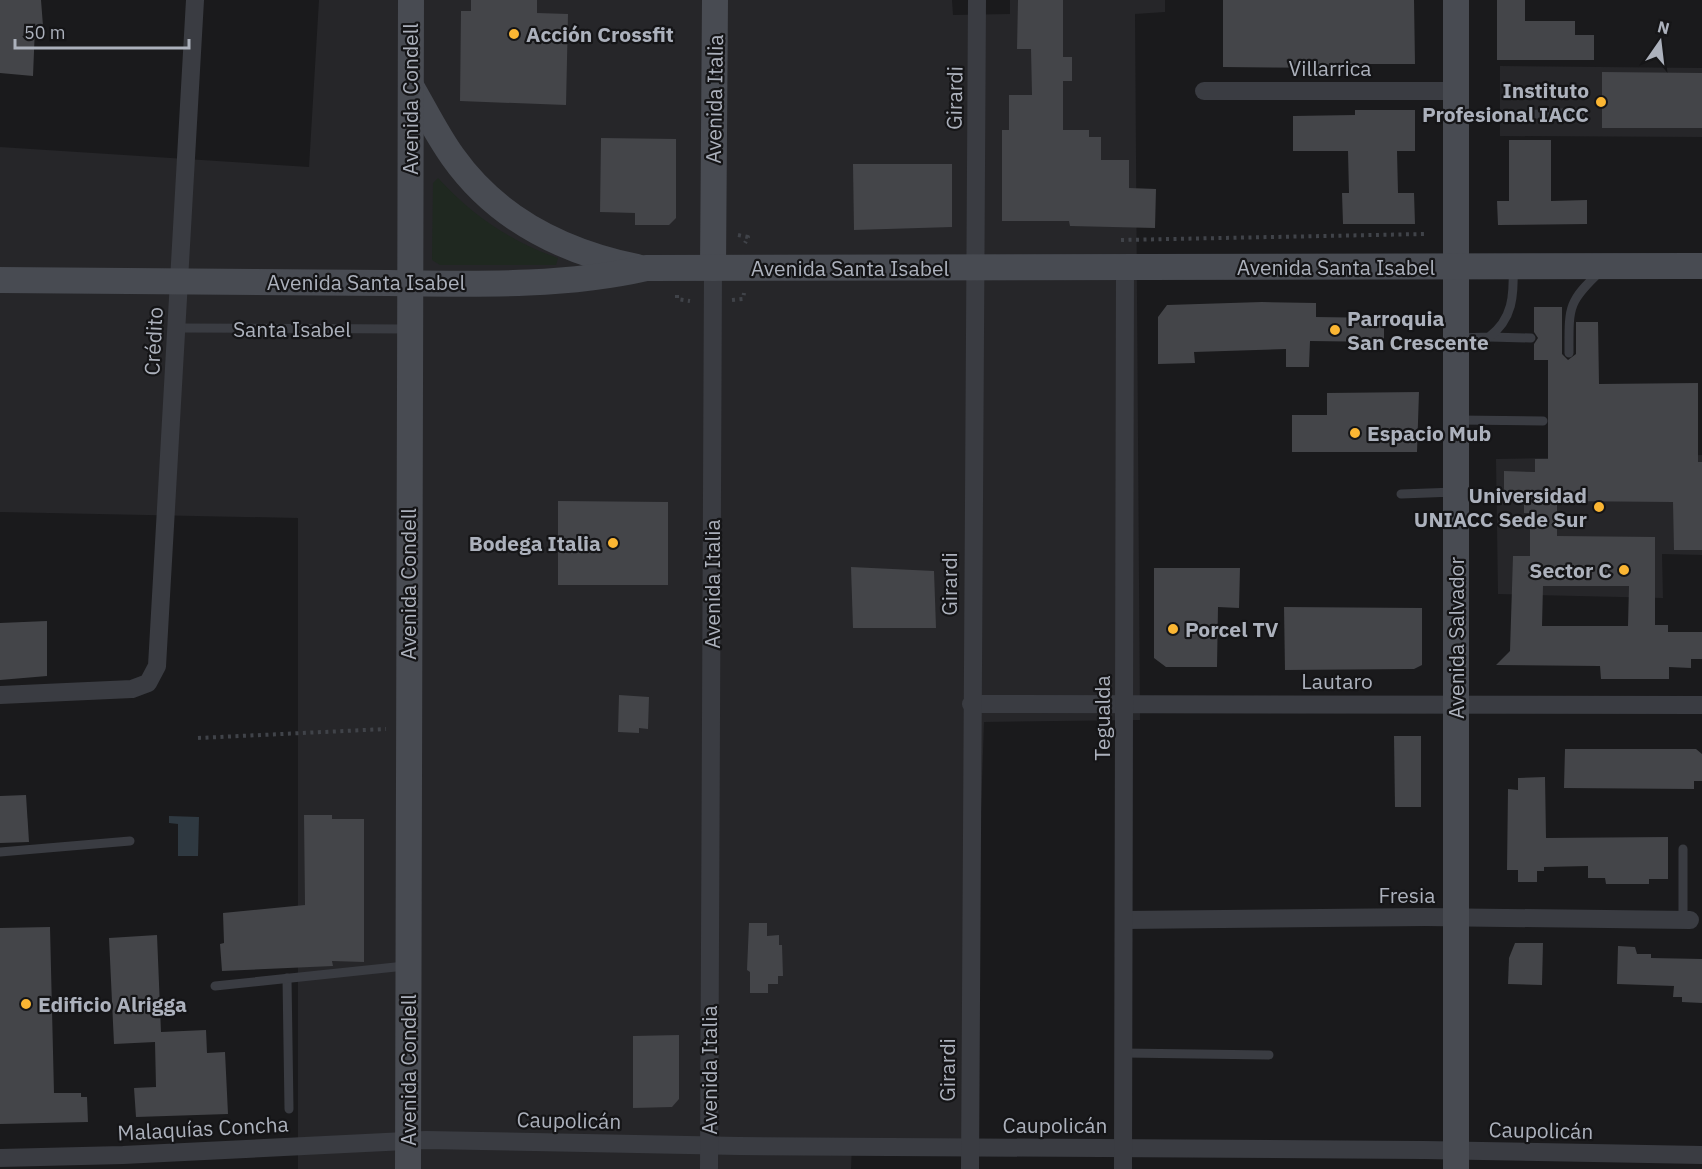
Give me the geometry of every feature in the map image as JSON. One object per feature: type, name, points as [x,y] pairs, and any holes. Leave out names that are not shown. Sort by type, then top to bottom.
[{"type":"main road","name":"Avenida Condell","points":[[408,1169],[408,329],[411,0]]},
{"type":"main road","name":"Avenida Italia","points":[[713,268],[715,0]]},
{"type":"main road","name":"Avenida Salvador","points":[[1456,0],[1456,1160]]},
{"type":"main road","points":[[410,84],[453,158],[493,201],[548,238],[577,252],[646,268]]},
{"type":"main road","name":"Avenida Santa Isabel","points":[[0,280],[409,283],[560,281],[606,278],[646,268],[1702,266]]},
{"type":"street","name":"Crédito","points":[[0,695],[132,689],[148,683],[157,666],[160,647],[195,0]]},
{"type":"street","name":"Girardi","points":[[970,1169],[977,0]]},
{"type":"street","name":"Villarrica","points":[[1204,91],[1456,92]]},
{"type":"street","name":"Tegualda","points":[[1124,1169],[1125,267]]},
{"type":"street","name":"Avenida Italia","points":[[709,1169],[713,268]]},
{"type":"street","name":"Lautaro","points":[[971,704],[1702,705]]},
{"type":"street","name":"Fresia","points":[[1124,920],[1456,917],[1686,920]]},
{"type":"street","name":"Caupolicán","points":[[408,1141],[1123,1148],[1456,1160],[1702,1155]]},
{"type":"street","name":"Malaquías Concha","points":[[0,1158],[123,1162],[408,1141]]},
{"type":"lane","points":[[1456,118],[1581,112]]},
{"type":"lane","points":[[1489,337],[1501,326],[1510,311],[1513,298],[1513,267]]},
{"type":"lane","points":[[1569,353],[1567,339],[1571,306],[1582,289],[1605,267]]},
{"type":"lane","name":"Santa Isabel","points":[[176,328],[408,329]]},
{"type":"lane","points":[[1455,338],[1530,338]]},
{"type":"lane","points":[[1455,420],[1543,421]]},
{"type":"lane","points":[[1401,494],[1456,492]]},
{"type":"lane","points":[[0,852],[130,841]]},
{"type":"lane","points":[[1683,849],[1686,920]]},
{"type":"lane","points":[[215,986],[408,966]]},
{"type":"lane","points":[[288,978],[289,1109]]},
{"type":"lane","points":[[1124,1053],[1269,1055]]},
{"type":"path","points":[[1115,241],[1424,234]]},
{"type":"path","points":[[738,235],[748,237],[745,243]]},
{"type":"path","points":[[732,300],[743,298],[744,293]]},
{"type":"path","points":[[677,295],[677,299],[690,301]]},
{"type":"path","points":[[198,738],[372,730]]},
{"type":"shaded area","points":[[319,0],[952,0],[953,15],[1010,14],[1010,0],[1165,0],[1165,12],[1135,14],[1140,720],[984,722],[970,1146],[852,1145],[851,1169],[298,1169],[298,518],[0,512],[0,147],[309,167]]},
{"type":"shaded area","name":"Instituto Profesional IACC","points":[[1500,66],[1702,68],[1702,137],[1500,136]]},
{"type":"shaded area","points":[[438,178],[451,192],[493,226],[524,244],[558,258],[556,265],[440,265],[432,260],[433,183]]},
{"type":"shaded area","name":"Universidad UNIACC Sede Sur","points":[[1702,455],[1702,555],[1662,554],[1663,598],[1498,594],[1496,459]]},
{"type":"shaded area","points":[[169,816],[199,817],[198,856],[178,856],[178,824],[169,823]]},
{"type":"building","points":[[0,0],[41,0],[43,26],[35,27],[33,76],[0,73]]},
{"type":"building","points":[[471,0],[537,0],[537,13],[568,14],[566,105],[460,101],[461,11],[471,11]]},
{"type":"building","points":[[1018,0],[1063,0],[1063,57],[1072,57],[1072,81],[1063,81],[1063,130],[1089,130],[1089,137],[1101,137],[1101,160],[1129,160],[1129,188],[1156,189],[1155,228],[1070,226],[1069,221],[1002,221],[1002,130],[1009,130],[1009,95],[1032,95],[1031,49],[1017,49]]},
{"type":"building","points":[[1223,0],[1414,0],[1415,64],[1347,64],[1347,68],[1223,67]]},
{"type":"building","points":[[1497,0],[1525,0],[1525,21],[1575,21],[1575,35],[1594,35],[1594,60],[1497,60]]},
{"type":"building","points":[[1602,72],[1702,73],[1702,128],[1602,128]]},
{"type":"building","points":[[1355,110],[1415,110],[1415,151],[1397,151],[1398,193],[1414,193],[1415,224],[1343,224],[1342,193],[1349,193],[1348,151],[1293,151],[1293,116],[1355,115]]},
{"type":"building","points":[[601,138],[676,139],[676,218],[669,225],[635,225],[635,213],[600,212]]},
{"type":"building","points":[[1509,140],[1551,140],[1551,201],[1587,200],[1587,224],[1498,225],[1497,201],[1509,201]]},
{"type":"building","points":[[853,164],[952,164],[952,227],[854,230]]},
{"type":"building","points":[[1316,303],[1316,317],[1384,318],[1384,342],[1310,341],[1309,367],[1286,367],[1286,349],[1194,352],[1195,363],[1158,364],[1158,317],[1167,305]]},
{"type":"building","points":[[1534,307],[1562,307],[1562,354],[1568,360],[1576,354],[1576,322],[1598,322],[1599,384],[1698,383],[1698,462],[1702,462],[1702,550],[1674,550],[1673,502],[1557,501],[1557,536],[1655,537],[1655,625],[1668,625],[1668,632],[1702,632],[1702,659],[1691,659],[1691,668],[1669,667],[1669,679],[1601,679],[1600,666],[1496,665],[1510,651],[1513,556],[1530,556],[1530,513],[1524,513],[1524,500],[1504,500],[1504,471],[1535,472],[1535,459],[1548,459],[1548,360],[1534,360],[1534,344],[1538,338],[1534,332]],"holes":[[[1543,586],[1629,586],[1628,626],[1542,626]]]},
{"type":"building","name":"Espacio Mub","points":[[1419,392],[1417,452],[1292,452],[1292,415],[1327,415],[1327,393]]},
{"type":"building","name":"Bodega Italia","points":[[558,501],[668,502],[668,585],[558,585]]},
{"type":"building","points":[[851,567],[934,571],[936,628],[853,628]]},
{"type":"building","points":[[1154,568],[1240,568],[1239,608],[1218,607],[1217,667],[1166,667],[1154,658]]},
{"type":"building","points":[[1284,607],[1422,608],[1422,665],[1414,669],[1285,670]]},
{"type":"building","points":[[47,621],[47,676],[0,680],[0,623]]},
{"type":"building","points":[[619,695],[649,697],[648,729],[639,728],[639,733],[618,732]]},
{"type":"building","points":[[1394,736],[1421,736],[1421,807],[1395,807]]},
{"type":"building","points":[[1565,749],[1696,749],[1702,754],[1702,781],[1694,781],[1694,789],[1564,788]]},
{"type":"building","points":[[1545,777],[1546,838],[1668,837],[1668,879],[1649,879],[1649,884],[1606,884],[1605,878],[1588,878],[1588,866],[1544,867],[1544,871],[1537,871],[1537,882],[1518,882],[1518,870],[1507,870],[1508,789],[1518,790],[1518,778]]},
{"type":"building","points":[[26,795],[29,842],[0,843],[0,796]]},
{"type":"building","points":[[304,815],[332,815],[332,819],[364,819],[364,962],[332,961],[333,966],[222,971],[220,944],[224,943],[223,913],[305,905]]},
{"type":"building","points":[[749,923],[767,923],[767,936],[779,935],[779,945],[782,945],[783,976],[778,976],[778,984],[768,984],[768,993],[750,993],[750,972],[747,970]]},
{"type":"building","name":"Edificio Alrigga","points":[[50,927],[54,1093],[81,1093],[81,1097],[87,1097],[88,1122],[0,1124],[0,928]]},
{"type":"building","points":[[157,935],[161,1032],[206,1030],[207,1053],[225,1052],[228,1114],[136,1117],[134,1088],[156,1087],[155,1042],[114,1044],[109,938]]},
{"type":"building","points":[[1515,943],[1543,943],[1542,985],[1508,984],[1509,958]]},
{"type":"building","points":[[1618,946],[1635,947],[1637,954],[1651,954],[1651,958],[1702,959],[1702,1003],[1682,1002],[1682,997],[1673,997],[1674,986],[1617,984]]},
{"type":"building","points":[[679,1035],[679,1099],[672,1107],[633,1108],[633,1036]]},
{"type":"place","name":"Acción Crossfit","points":[[514,34]]},
{"type":"place","name":"Instituto Profesional IACC","points":[[1601,102]]},
{"type":"place","name":"Parroquia San Crescente","points":[[1335,330]]},
{"type":"place","name":"Espacio Mub","points":[[1355,433]]},
{"type":"place","name":"Universidad UNIACC Sede Sur","points":[[1599,507]]},
{"type":"place","name":"Bodega Italia","points":[[613,543]]},
{"type":"place","name":"Sector C","points":[[1624,570]]},
{"type":"place","name":"Porcel TV","points":[[1173,629]]},
{"type":"place","name":"Edificio Alrigga","points":[[26,1004]]}]
